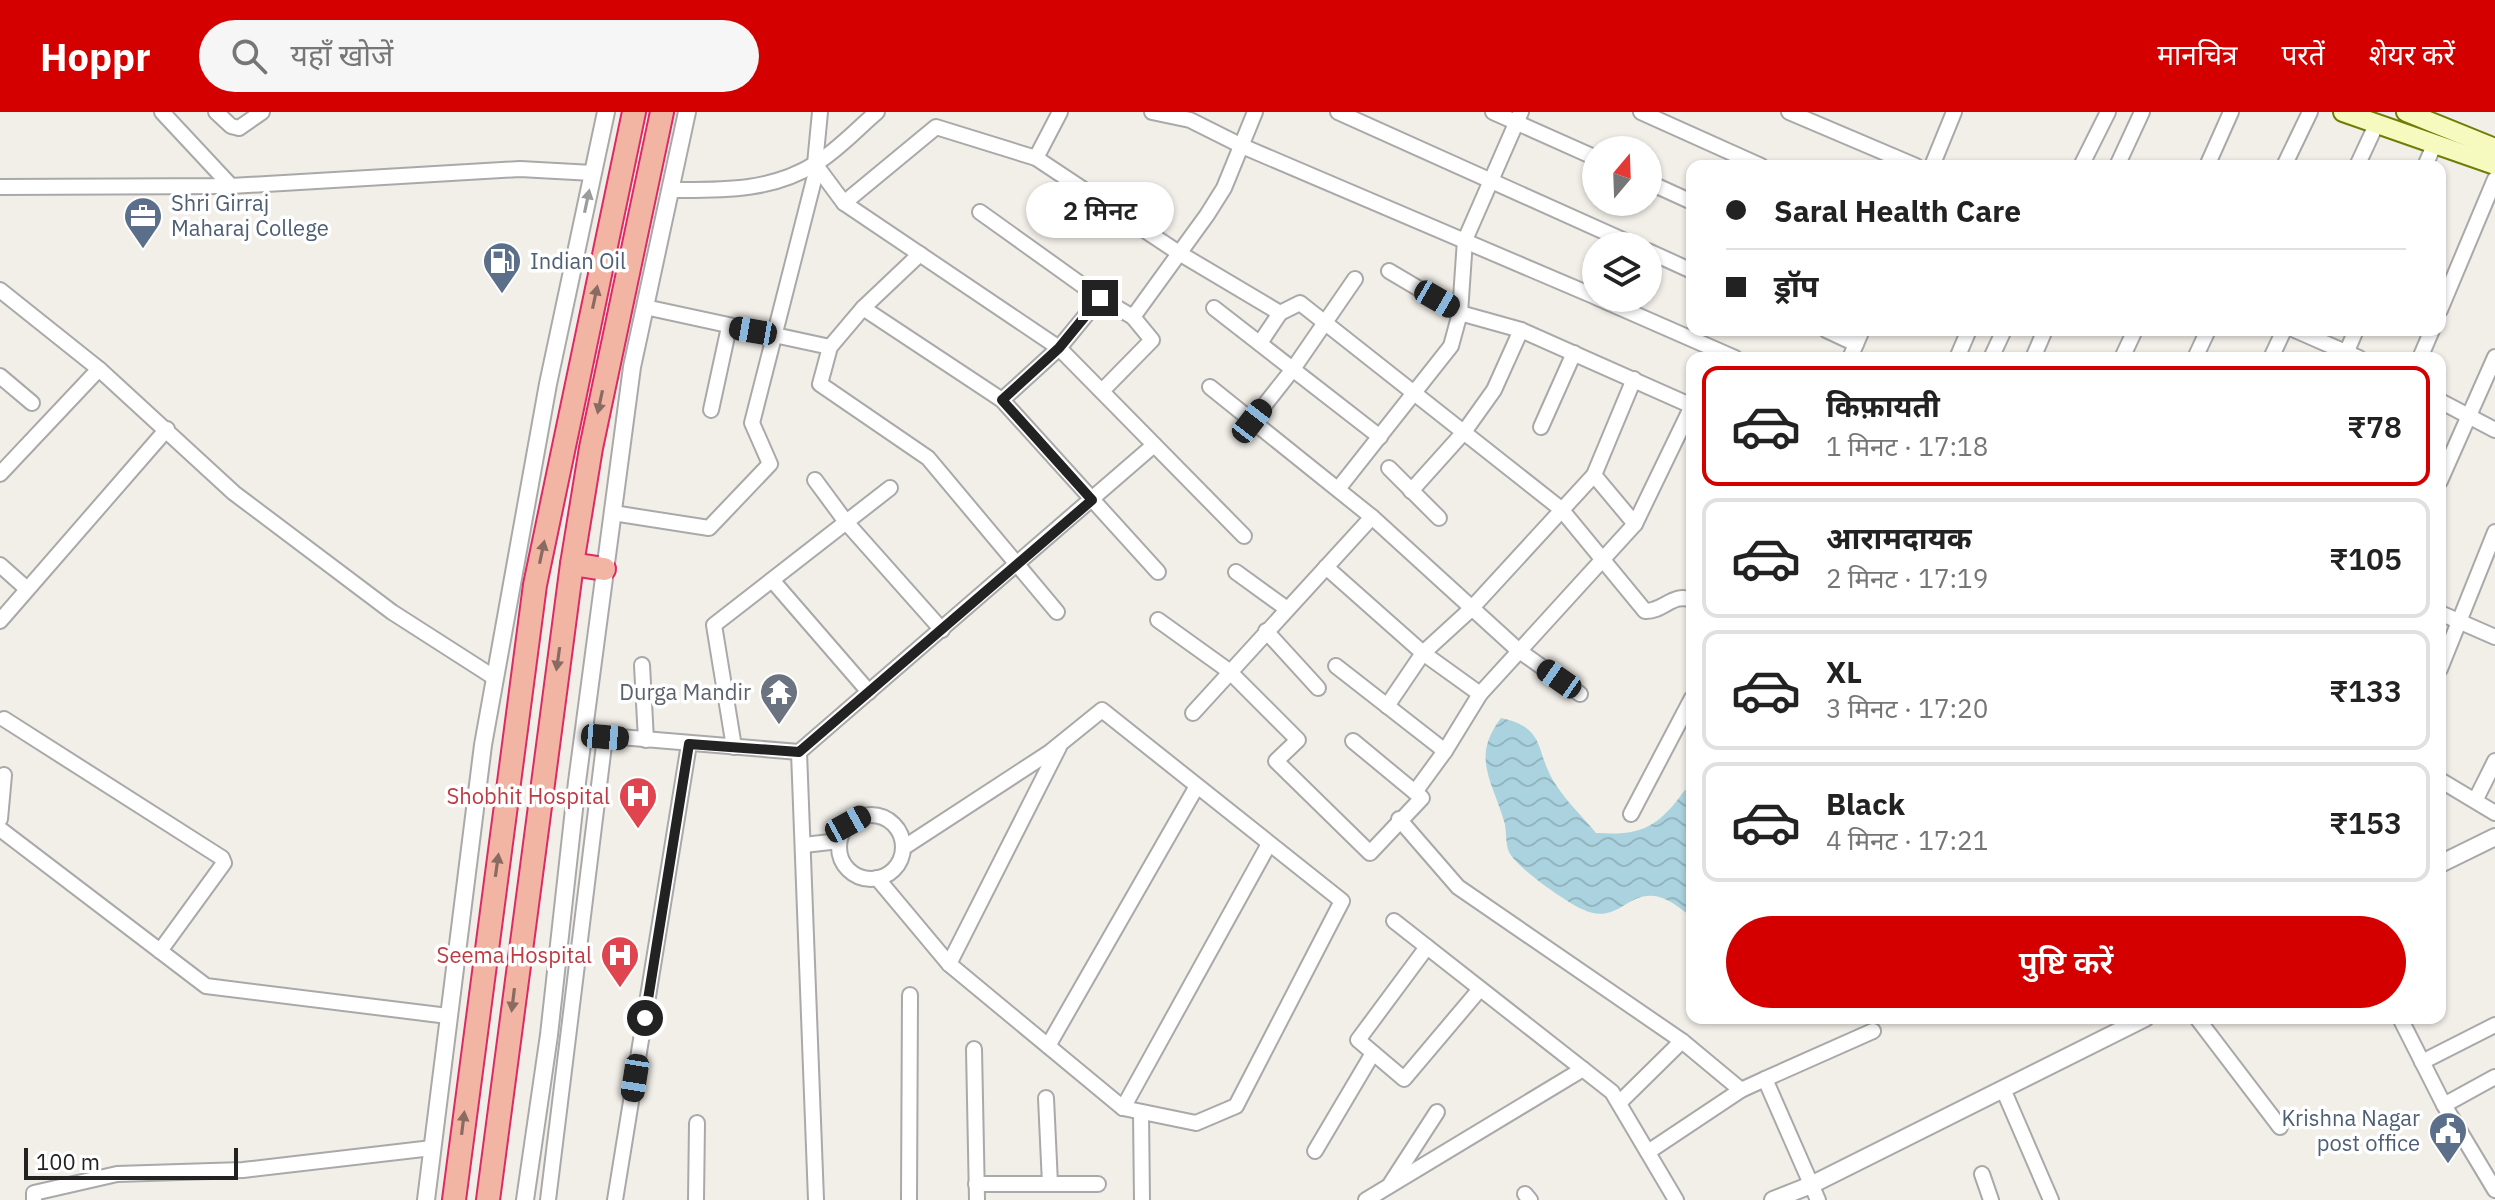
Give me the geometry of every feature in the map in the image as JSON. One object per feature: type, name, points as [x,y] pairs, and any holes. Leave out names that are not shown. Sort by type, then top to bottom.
[{"type":"highway","points":[[454,1200],[524,582],[634,112]]},
{"type":"highway","points":[[488,1200],[572,564],[591,448],[662,112]]},
{"type":"highway","points":[[572,564],[604,569]]},
{"type":"main road","points":[[2343,112],[2495,165]]},
{"type":"main road","points":[[2406,112],[2495,148]]},
{"type":"street","points":[[162,112],[231,186]]},
{"type":"street","points":[[216,112],[231,126],[239,128],[262,112]]},
{"type":"street","points":[[426,1200],[495,678],[524,582],[548,384],[606,112]]},
{"type":"street","points":[[525,1200],[549,1035],[604,569],[632,367],[687,112]]},
{"type":"street","points":[[613,513],[709,528],[770,464],[752,423],[777,335],[816,166],[820,112]]},
{"type":"street","points":[[670,190],[755,187],[816,166],[877,112]]},
{"type":"street","points":[[1036,158],[1060,112]]},
{"type":"street","points":[[1152,112],[1190,120],[1242,146],[1582,291]]},
{"type":"street","points":[[1133,317],[1216,201],[1255,112]]},
{"type":"street","points":[[1338,112],[1605,232]]},
{"type":"street","points":[[1493,112],[1519,117],[1582,151]]},
{"type":"street","points":[[1641,112],[1748,160]]},
{"type":"street","points":[[1789,112],[1902,160]]},
{"type":"street","points":[[1934,160],[1954,112]]},
{"type":"street","points":[[2084,160],[2108,112]]},
{"type":"street","points":[[2120,160],[2142,112]]},
{"type":"street","points":[[2210,160],[2231,112]]},
{"type":"street","points":[[2287,160],[2310,112]]},
{"type":"street","points":[[1338,489],[1451,346],[1460,313],[1465,240],[1519,117]]},
{"type":"street","points":[[2360,160],[2377,123]]},
{"type":"street","points":[[844,203],[936,127],[1036,158],[1179,253],[1280,313]]},
{"type":"street","points":[[2428,160],[2435,143]]},
{"type":"street","points":[[816,166],[844,203],[1059,348],[1244,536]]},
{"type":"street","points":[[0,187],[231,186],[520,169],[593,173]]},
{"type":"street","points":[[2446,296],[2495,179]]},
{"type":"street","points":[[1662,188],[1686,199]]},
{"type":"street","points":[[980,212],[1100,298],[1133,317],[1152,340],[1102,391]]},
{"type":"street","points":[[920,254],[863,308],[830,347],[820,384],[928,458],[1057,612]]},
{"type":"street","points":[[1662,257],[1686,268]]},
{"type":"street","points":[[1389,271],[1460,313],[1521,330],[1686,403]]},
{"type":"street","points":[[1252,421],[1326,324],[1355,279]]},
{"type":"street","points":[[0,290],[99,369],[234,493],[392,612],[495,678]]},
{"type":"street","points":[[1002,400],[1059,348],[1100,298]]},
{"type":"street","points":[[1260,343],[1280,313],[1300,303],[1561,509],[1648,612],[1679,597],[1686,599]]},
{"type":"street","points":[[645,307],[830,347]]},
{"type":"street","points":[[863,308],[1002,400],[1158,572]]},
{"type":"street","points":[[1214,308],[1380,437]]},
{"type":"street","points":[[1629,312],[1721,352]]},
{"type":"street","points":[[711,410],[729,327]]},
{"type":"street","points":[[1411,491],[1464,432],[1494,390],[1521,330]]},
{"type":"street","points":[[2308,336],[2342,352]]},
{"type":"street","points":[[1541,427],[1574,353]]},
{"type":"street","points":[[2446,467],[2495,357]]},
{"type":"street","points":[[0,474],[99,369]]},
{"type":"street","points":[[0,376],[32,403]]},
{"type":"street","points":[[1387,706],[1423,653],[1470,610],[1594,475],[1634,379]]},
{"type":"street","points":[[1210,387],[1372,517],[1470,610],[1518,650],[1580,694]]},
{"type":"street","points":[[2446,404],[2495,430]]},
{"type":"street","points":[[1415,792],[1480,694],[1518,650],[1606,560],[1635,524],[1686,418]]},
{"type":"street","points":[[0,621],[167,429]]},
{"type":"street","points":[[584,734],[799,752],[1154,445]]},
{"type":"street","points":[[1389,468],[1439,518]]},
{"type":"street","points":[[1594,475],[1635,524]]},
{"type":"street","points":[[815,480],[846,522],[942,630]]},
{"type":"street","points":[[734,747],[714,625],[890,488]]},
{"type":"street","points":[[1193,713],[1372,517]]},
{"type":"street","points":[[2446,655],[2495,532]]},
{"type":"street","points":[[0,565],[27,589]]},
{"type":"street","points":[[1326,567],[1423,653],[1480,694]]},
{"type":"street","points":[[1236,572],[1287,609]]},
{"type":"street","points":[[772,580],[869,692]]},
{"type":"street","points":[[2446,615],[2495,637]]},
{"type":"street","points":[[1158,620],[1229,671],[1298,740],[1276,761],[1370,853],[1422,798],[1353,741]]},
{"type":"street","points":[[1266,631],[1318,688]]},
{"type":"street","points":[[642,665],[646,740]]},
{"type":"street","points":[[1336,666],[1445,751]]},
{"type":"street","points":[[1631,814],[1686,709]]},
{"type":"street","points":[[877,878],[949,964],[1123,1108],[1196,1123],[1236,1106],[1342,901],[1102,710],[1061,743],[903,848],[892,871],[877,878],[859,877],[846,867],[839,841],[848,824],[863,816],[881,816],[894,824],[903,848]]},
{"type":"street","points":[[4,719],[222,858],[224,863],[160,951]]},
{"type":"street","points":[[548,1200],[605,737]]},
{"type":"street","points":[[949,964],[1061,743]]},
{"type":"street","points":[[615,1200],[689,744]]},
{"type":"street","points":[[799,752],[816,1200]]},
{"type":"street","points":[[2476,799],[2495,761]]},
{"type":"street","points":[[0,819],[4,775]]},
{"type":"street","points":[[2446,783],[2495,813]]},
{"type":"street","points":[[1048,1046],[1197,786]]},
{"type":"street","points":[[1399,819],[1458,887],[1682,1041],[1741,1090]]},
{"type":"street","points":[[0,829],[206,986],[448,1016]]},
{"type":"street","points":[[2446,861],[2495,837]]},
{"type":"street","points":[[804,845],[839,841]]},
{"type":"street","points":[[1123,1108],[1269,844]]},
{"type":"street","points":[[1394,921],[1612,1092],[1676,1200]]},
{"type":"street","points":[[1427,947],[1358,1040],[1404,1079],[1480,989]]},
{"type":"street","points":[[909,1200],[910,995]]},
{"type":"street","points":[[1773,1200],[1814,1192],[2003,1089],[2133,1024]]},
{"type":"street","points":[[2202,1024],[2280,1127]]},
{"type":"street","points":[[2403,1024],[2444,1105],[2495,1190]]},
{"type":"street","points":[[2422,1062],[2495,1025]]},
{"type":"street","points":[[1648,1152],[1741,1090],[1873,1031]]},
{"type":"street","points":[[1619,1103],[1682,1041]]},
{"type":"street","points":[[974,1049],[977,1200]]},
{"type":"street","points":[[1315,1151],[1373,1053]]},
{"type":"street","points":[[1366,1200],[1583,1069]]},
{"type":"street","points":[[2444,1105],[2495,1077]]},
{"type":"street","points":[[1765,1079],[1814,1192]]},
{"type":"street","points":[[2003,1089],[2051,1200]]},
{"type":"street","points":[[1046,1098],[1050,1184]]},
{"type":"street","points":[[1141,1112],[1142,1200]]},
{"type":"street","points":[[1388,1187],[1437,1112]]},
{"type":"street","points":[[696,1200],[697,1123]]},
{"type":"street","points":[[34,1200],[34,1193],[117,1174],[243,1170],[432,1148]]},
{"type":"street","points":[[1982,1174],[1991,1200]]},
{"type":"street","points":[[976,1184],[1098,1184]]},
{"type":"water","points":[[1501,718],[1526,728],[1538,743],[1556,785],[1596,833],[1631,832],[1649,826],[1666,813],[1686,790],[1686,913],[1672,902],[1656,896],[1643,897],[1610,912],[1597,914],[1565,899],[1521,867],[1509,852],[1505,825],[1487,769],[1487,745]]},
{"type":"place","name":"Shri Girraj Maharaj College","points":[[143,250]]},
{"type":"place","name":"Indian Oil","points":[[502,295]]},
{"type":"place","name":"Durga Mandir","points":[[779,726]]},
{"type":"place","name":"Shobhit Hospital","points":[[638,830]]},
{"type":"place","name":"Seema Hospital","points":[[620,989]]},
{"type":"place","name":"Krishna Nagar post office","points":[[2448,1165]]},
{"type":"route","points":[[645,1018],[689,744],[799,752],[1092,500],[1002,400],[1059,348],[1100,298]]}]
